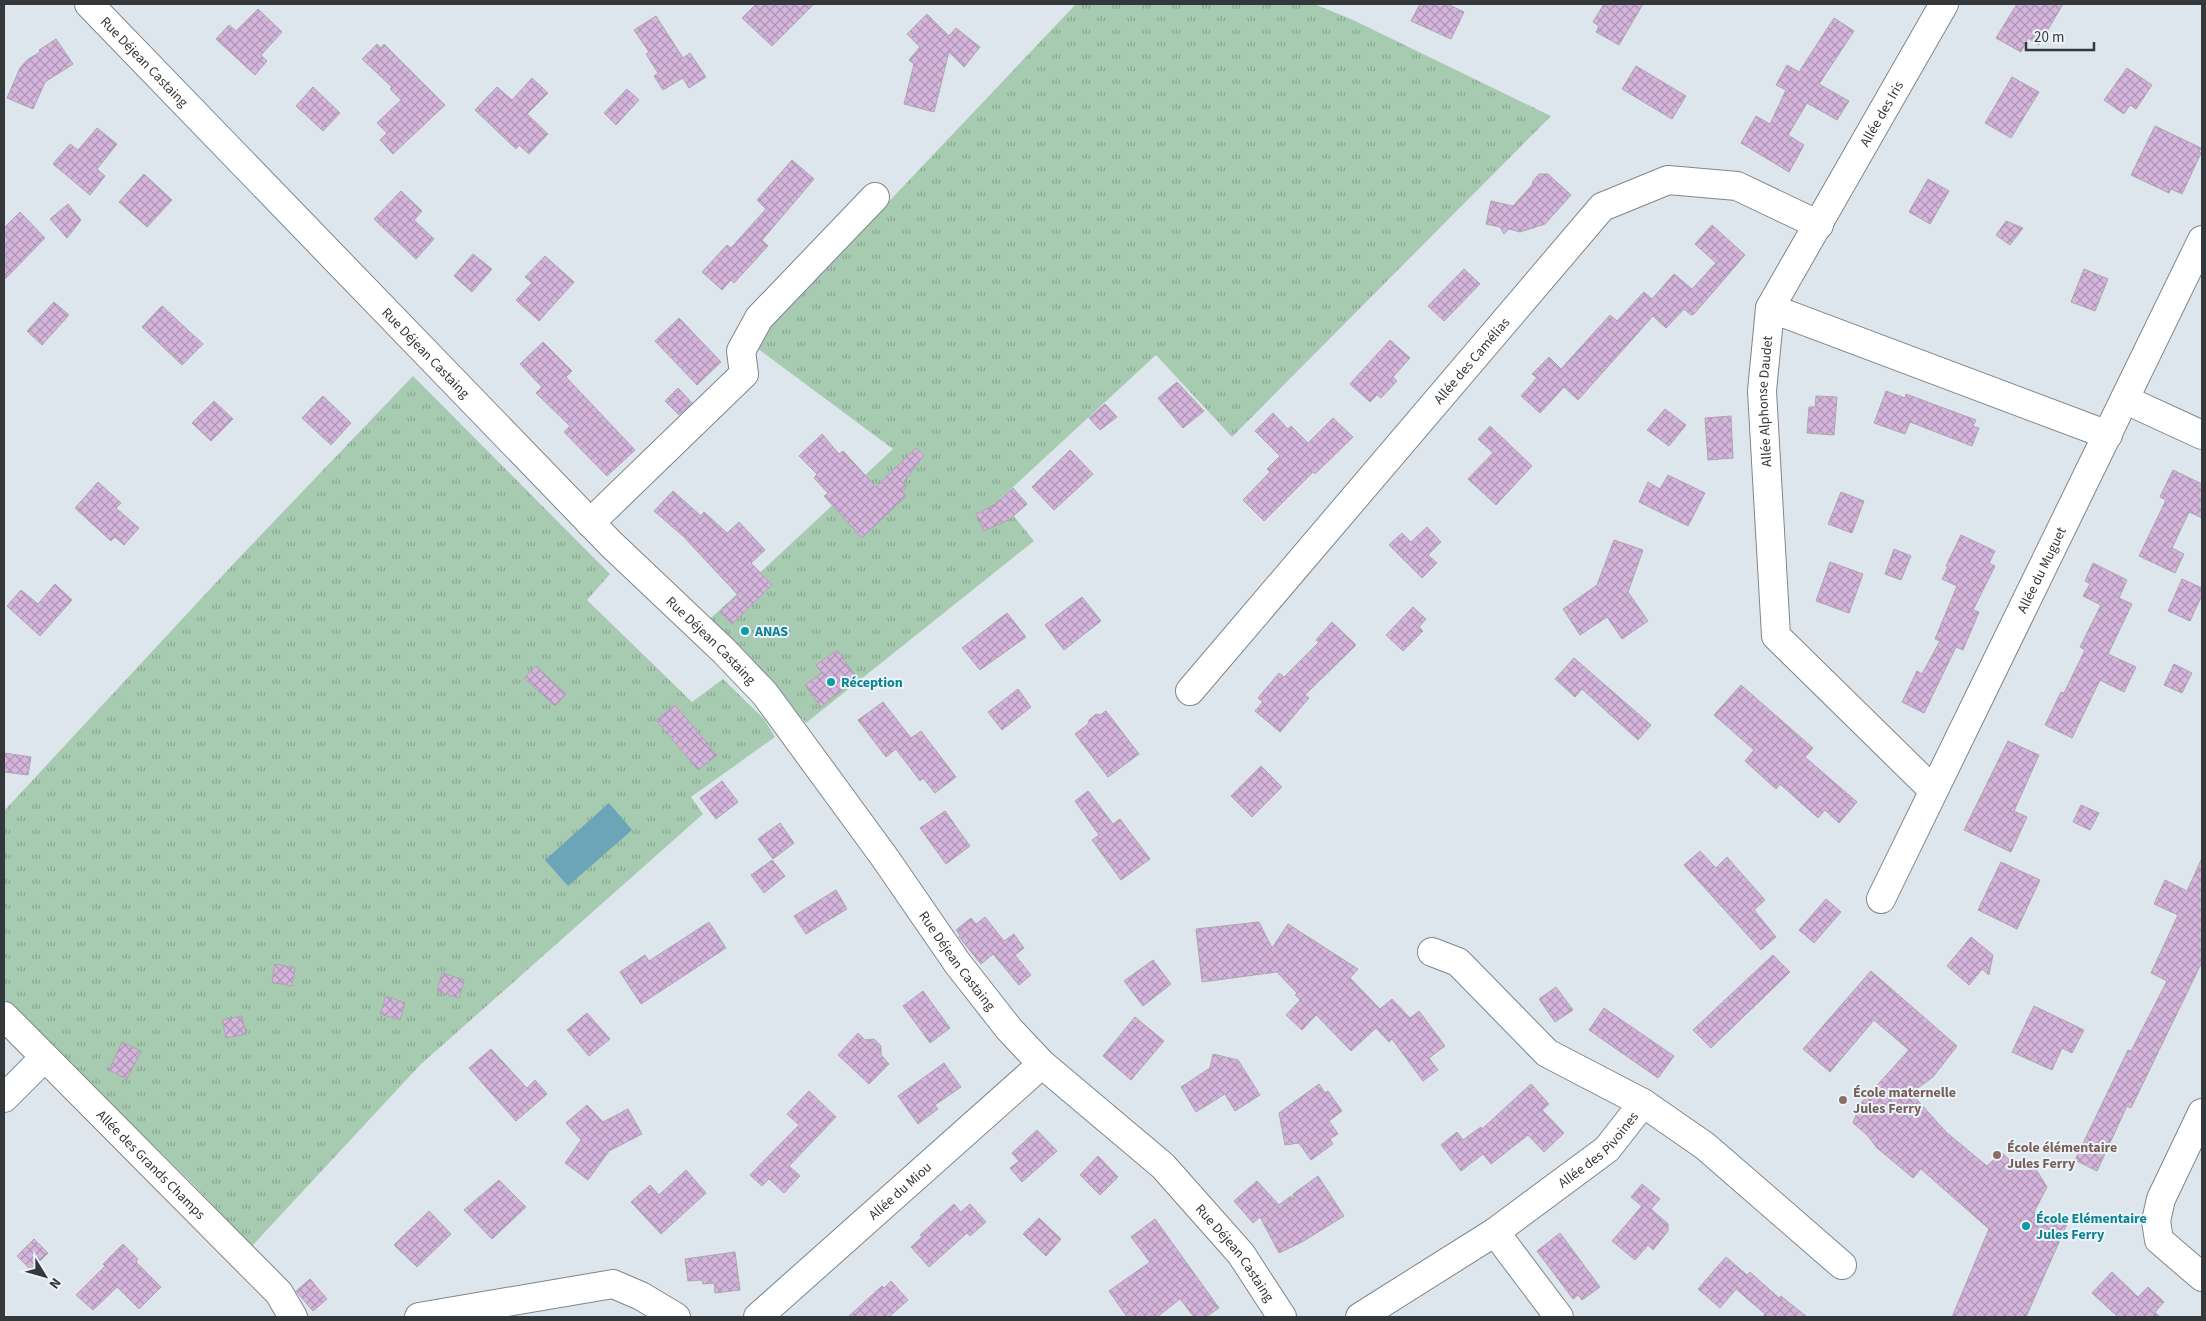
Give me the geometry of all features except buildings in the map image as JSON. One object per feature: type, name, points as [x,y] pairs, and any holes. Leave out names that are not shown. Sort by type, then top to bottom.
[{"type":"street","name":"Rue Déjean Castaing","points":[[89,4],[590,523],[724,651],[765,694],[885,858],[958,964],[1009,1029],[1042,1064],[1163,1166],[1241,1254],[1282,1317]]},
{"type":"street","name":"Allée des Iris","points":[[1770,308],[1944,4]]},
{"type":"street","name":"Allée des Camélias","points":[[1190,691],[1602,207],[1668,180],[1737,186],[1818,225]]},
{"type":"street","points":[[590,523],[744,374],[741,351],[759,318],[875,197]]},
{"type":"street","name":"Allée du Muguet","points":[[1881,899],[2126,400],[2202,240]]},
{"type":"street","points":[[1770,308],[2108,436]]},
{"type":"street","name":"Allée Alphonse Daudet","points":[[1770,308],[1762,391],[1776,636],[1933,790]]},
{"type":"street","points":[[2126,400],[2202,435]]},
{"type":"street","points":[[1432,952],[1458,962],[1547,1053],[1643,1103]]},
{"type":"street","name":"Allée des Grands Champs","points":[[4,1016],[228,1240],[278,1293],[293,1317]]},
{"type":"street","points":[[4,1098],[44,1058]]},
{"type":"street","name":"Allée du Miou","points":[[758,1317],[1042,1064]]},
{"type":"street","name":"Allée des Pivoines","points":[[1360,1317],[1495,1232],[1607,1149],[1643,1103],[1705,1146],[1842,1265]]},
{"type":"street","points":[[2202,1113],[2161,1199],[2156,1221],[2159,1240],[2202,1277]]},
{"type":"street","points":[[1495,1232],[1559,1317]]},
{"type":"street","points":[[419,1317],[613,1284],[641,1296],[676,1317]]},
{"type":"green space","points":[[1076,4],[1314,4],[1351,19],[1551,116],[1232,437],[1156,355],[1000,499],[1034,541],[806,723],[711,618],[893,449],[753,345]]},
{"type":"green space","points":[[413,376],[610,574],[587,600],[692,702],[723,679],[764,719],[775,737],[691,797],[703,814],[420,1065],[252,1246],[193,1184],[4,999],[4,811],[237,560]]},
{"type":"water","points":[[609,803],[632,830],[568,886],[545,860]]},
{"type":"place","name":"ANAS","points":[[745,631]]},
{"type":"place","name":"Réception","points":[[831,682]]},
{"type":"place","name":"École maternelle Jules Ferry","points":[[1843,1100]]},
{"type":"place","name":"École élémentaire Jules Ferry","points":[[1997,1155]]},
{"type":"place","name":"École Elémentaire Jules Ferry","points":[[2026,1226]]}]
